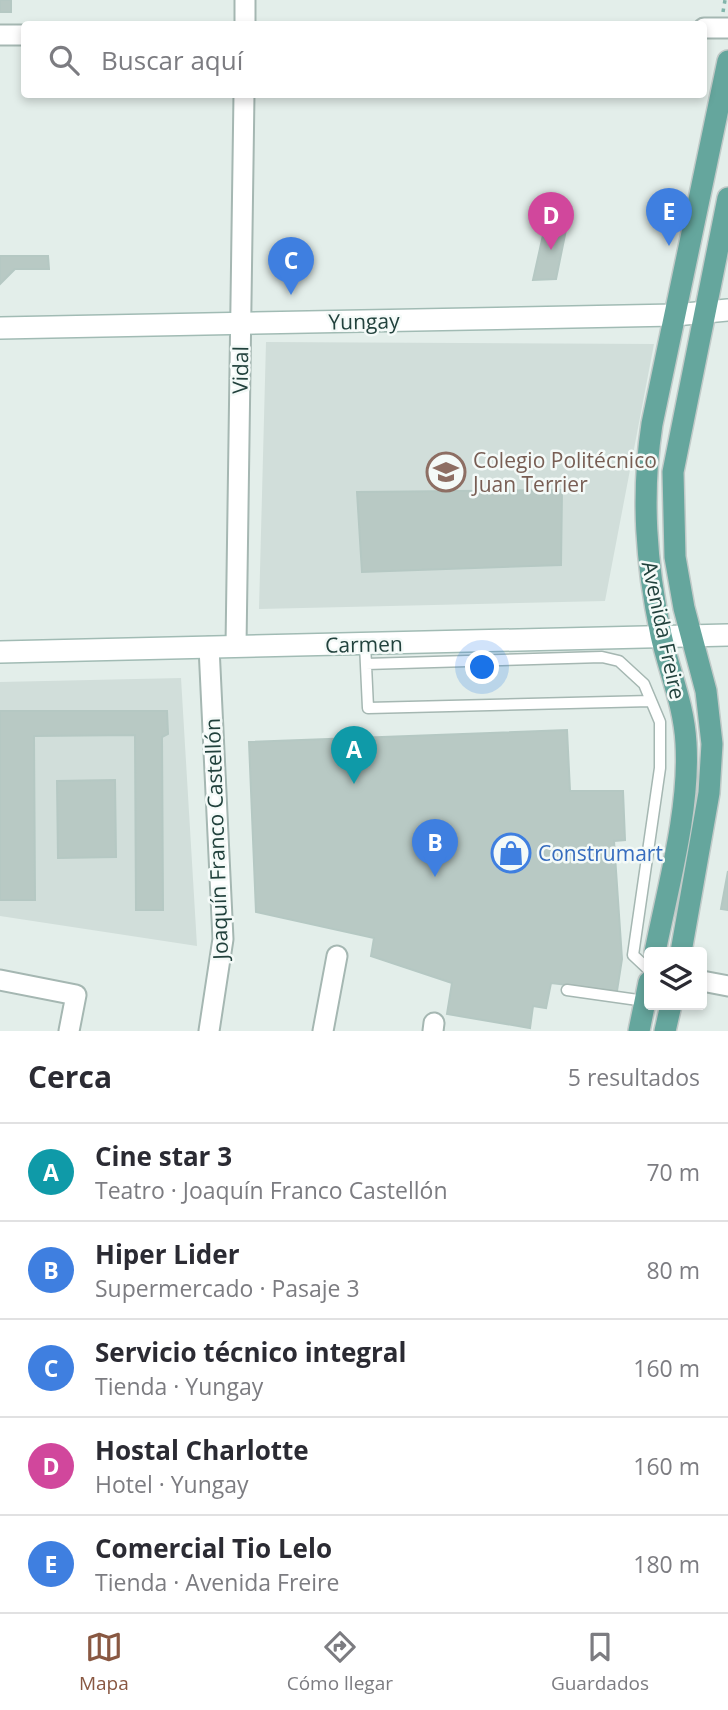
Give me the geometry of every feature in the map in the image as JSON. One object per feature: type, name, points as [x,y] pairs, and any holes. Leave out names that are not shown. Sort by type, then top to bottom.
[{"type":"main road","name":"Avenida Freire","points":[[656,947],[687,769],[681,706],[661,636],[647,556],[644,485],[652,424],[728,61]]},
{"type":"main road","name":"Avenida Freire","points":[[682,947],[711,768],[710,716],[678,576],[671,500],[676,445],[728,198]]},
{"type":"main road","points":[[639,1031],[644,1007]]},
{"type":"main road","points":[[665,1031],[670,1010]]},
{"type":"street","points":[[245,0],[245,21]]},
{"type":"street","points":[[707,28],[728,28]]},
{"type":"street","points":[[0,35],[21,34]]},
{"type":"street","name":"Vidal","points":[[236,646],[244,98]]},
{"type":"street","name":"Yungay","points":[[0,328],[675,315],[705,310],[728,310]]},
{"type":"street","name":"Carmen","points":[[0,652],[236,646],[365,654],[661,636],[728,635]]},
{"type":"street","name":"Joaquín Franco Castellón","points":[[209,647],[223,939],[209,1031]]},
{"type":"street","points":[[323,1031],[337,956]]},
{"type":"street","points":[[0,980],[76,995],[69,1031]]},
{"type":"street","points":[[707,982],[728,986]]},
{"type":"lane","points":[[644,965],[633,955],[660,768],[660,722],[644,684],[619,661],[603,657],[365,654],[368,708],[651,701]]},
{"type":"lane","points":[[567,990],[644,992]]},
{"type":"shaded area","name":"Colegio Politécnico Juan Terrier","points":[[266,342],[654,344],[605,601],[259,609]]},
{"type":"shaded area","points":[[181,678],[197,946],[0,916],[0,682]]},
{"type":"building","points":[[0,0],[11,0],[11,12],[0,12]]},
{"type":"building","points":[[547,217],[568,220],[556,279],[533,280]]},
{"type":"building","points":[[0,256],[48,256],[49,269],[15,269],[0,284]]},
{"type":"building","points":[[562,490],[561,565],[362,572],[357,492]]},
{"type":"building","points":[[0,711],[167,711],[168,734],[162,737],[163,910],[136,910],[135,735],[34,736],[35,900],[0,900]]},
{"type":"building","points":[[567,730],[570,791],[623,791],[625,840],[614,841],[622,959],[617,991],[551,983],[546,1008],[533,1006],[530,1028],[447,1014],[452,983],[371,956],[374,938],[256,912],[249,742]]},
{"type":"building","points":[[115,780],[116,857],[58,858],[57,781]]},
{"type":"building","points":[[728,871],[728,910],[721,909]]},
{"type":"place","name":"Comercial Tio Lelo","points":[[669,246]]},
{"type":"place","name":"Hostal Charlotte","points":[[551,250]]},
{"type":"place","name":"Servicio técnico integral","points":[[291,295]]},
{"type":"place","name":"Colegio Politécnico Juan Terrier","points":[[446,472]]},
{"type":"place","name":"Cine star 3","points":[[354,784]]},
{"type":"place","name":"Construmart","points":[[511,853]]},
{"type":"place","name":"Hiper Lider","points":[[435,877]]}]
